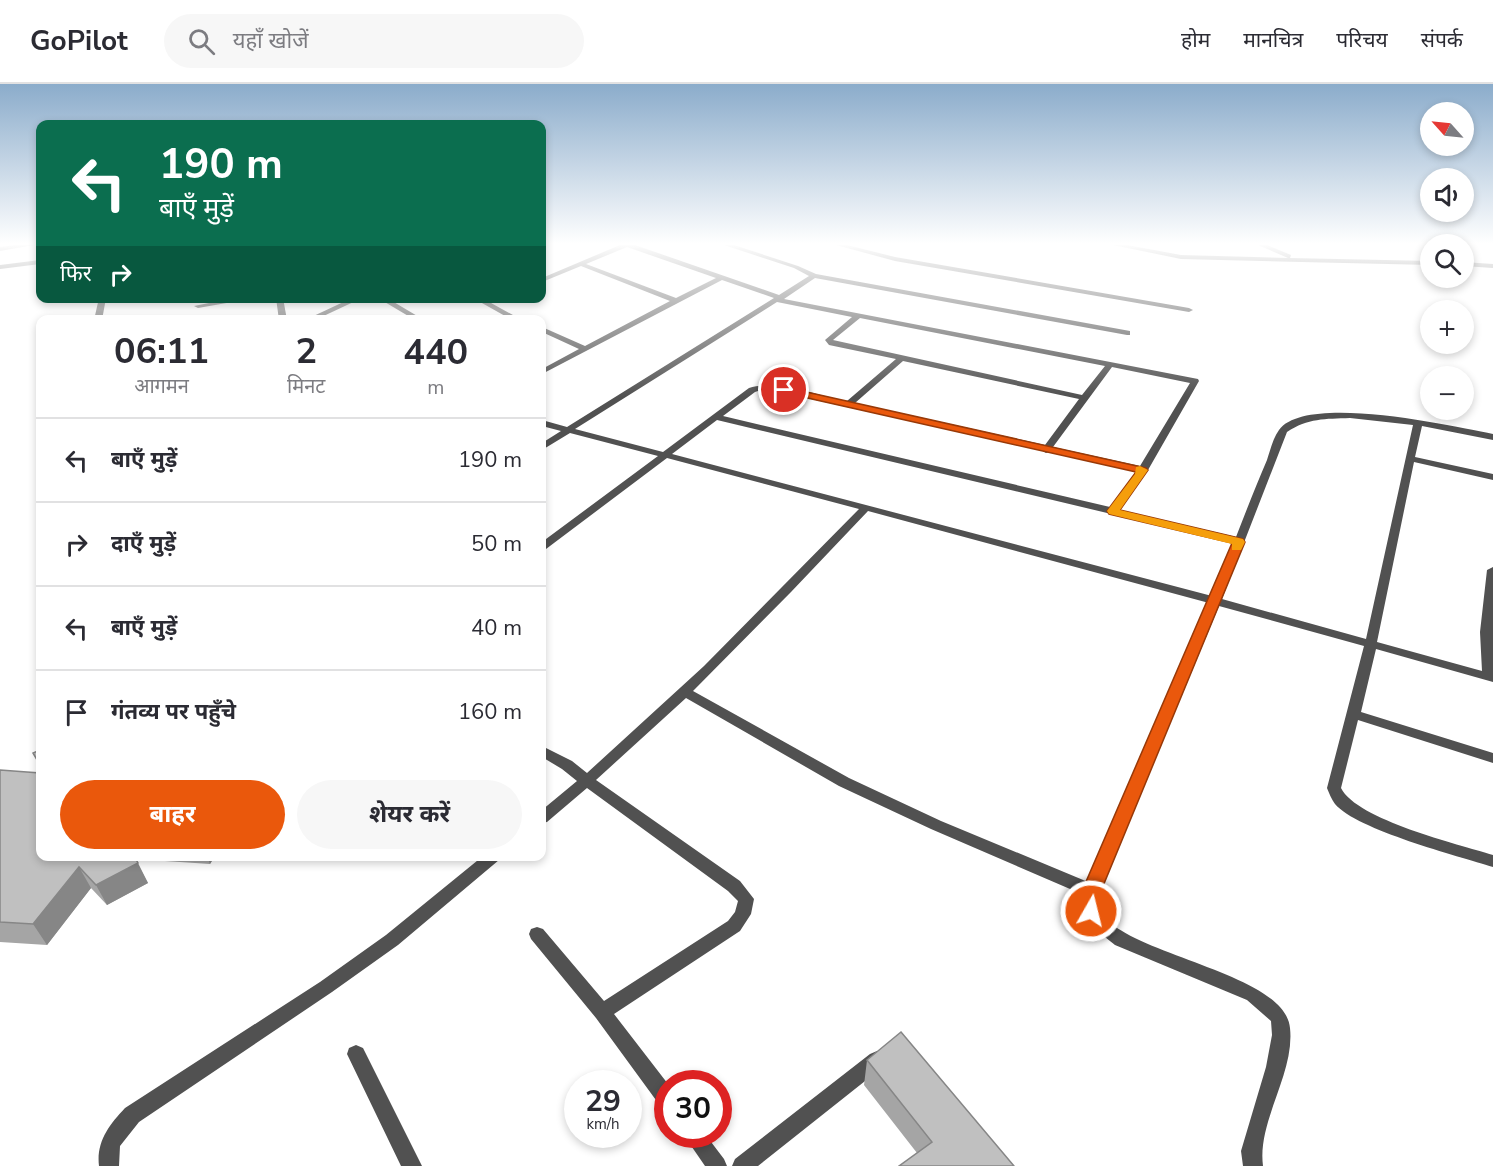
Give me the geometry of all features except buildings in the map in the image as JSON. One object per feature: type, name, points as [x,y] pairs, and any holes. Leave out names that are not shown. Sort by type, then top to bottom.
[{"type":"street","points":[[661,295],[675,301]]},
{"type":"street","points":[[546,370],[686,295]]},
{"type":"street","points":[[769,295],[858,316],[1195,381],[1143,470],[1113,511]]},
{"type":"street","points":[[546,444],[783,295]]},
{"type":"street","points":[[921,295],[1127,333]]},
{"type":"street","points":[[1105,295],[1189,310]]},
{"type":"street","points":[[198,306],[218,303]]},
{"type":"street","points":[[319,315],[347,303]]},
{"type":"street","points":[[390,303],[412,315]]},
{"type":"street","points":[[485,303],[509,315]]},
{"type":"street","points":[[858,316],[829,340],[832,343],[1084,398]]},
{"type":"street","points":[[546,331],[584,349]]},
{"type":"street","points":[[848,405],[902,358]]},
{"type":"street","points":[[1046,450],[1111,364]]},
{"type":"street","points":[[546,544],[715,417],[752,390],[760,387],[784,390],[1143,470]]},
{"type":"street","points":[[1253,1166],[1251,1151],[1281,1044],[1281,1025],[1272,1008],[1253,995],[1121,940],[1102,927],[1091,911],[1092,891],[1216,600],[1283,431],[1289,423],[1303,418],[1327,416],[1372,417],[1418,422],[1493,437]]},
{"type":"street","points":[[715,417],[1239,542]]},
{"type":"street","points":[[1418,422],[1412,459],[1354,714],[1493,758]]},
{"type":"street","points":[[546,424],[1216,600],[1491,677],[1486,632],[1493,570]]},
{"type":"street","points":[[1412,459],[1493,477]]},
{"type":"street","points":[[546,815],[587,782],[686,692],[770,610],[865,508]]},
{"type":"street","points":[[1371,643],[1334,788],[1341,801],[1356,812],[1403,831],[1493,861]]},
{"type":"street","points":[[686,692],[844,782],[936,825],[1092,891]]},
{"type":"street","points":[[546,753],[567,765],[587,782],[734,886],[746,899],[743,914],[734,926],[602,1012]]},
{"type":"street","points":[[109,1166],[106,1154],[113,1136],[132,1114],[326,987],[392,940],[488,861]]},
{"type":"street","points":[[537,934],[602,1012],[654,1081]]},
{"type":"street","points":[[356,1054],[412,1166]]},
{"type":"street","points":[[742,1166],[877,1060]]},
{"type":"street","points":[[704,1148],[717,1166]]},
{"type":"slow traffic","points":[[1140,470],[1143,470],[1113,511],[1239,542],[1237,548]]},
{"type":"route","points":[[784,390],[1143,470],[1113,511],[1239,542],[1092,891],[1091,911]]}]
